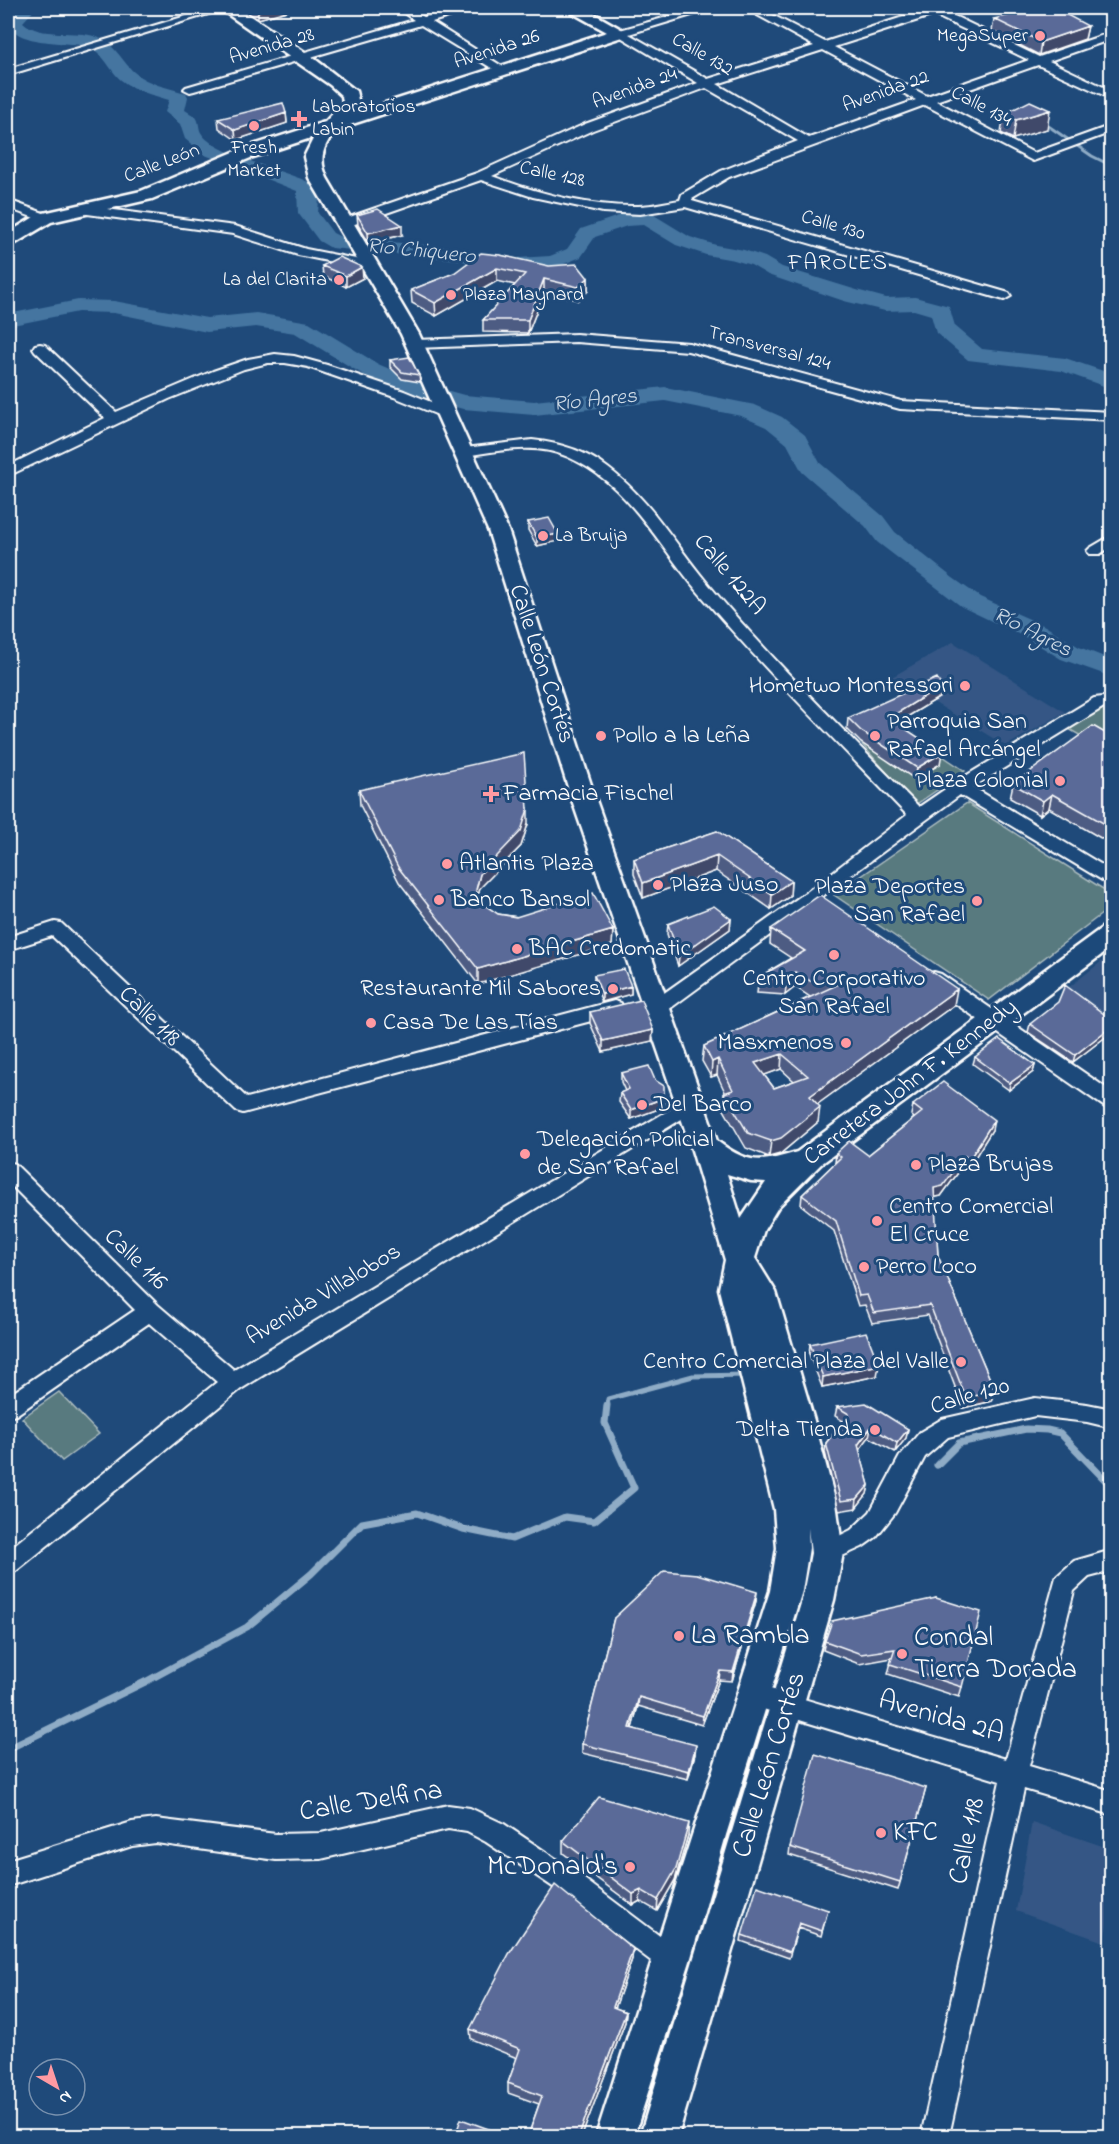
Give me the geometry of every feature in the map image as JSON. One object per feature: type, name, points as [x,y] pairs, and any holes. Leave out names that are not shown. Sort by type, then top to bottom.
[{"type":"main road","points":[[228,8],[303,57],[350,94],[351,104],[360,110],[375,111]]},
{"type":"main road","name":"Calle 132","points":[[574,8],[620,33]]},
{"type":"main road","name":"Avenida 26","points":[[332,124],[620,33]]},
{"type":"main road","name":"Calle León Cortés","points":[[351,104],[332,124],[315,136],[313,155],[318,178],[364,253],[415,344],[498,530],[584,800],[705,1146],[738,1257],[758,1285],[816,1480],[827,1553],[818,1600],[659,2136]]},
{"type":"main road","name":"Calle León","points":[[8,240],[45,218],[146,195],[247,153],[315,136]]},
{"type":"main road","points":[[343,260],[364,253]]},
{"type":"main road","name":"Carretera John F. Kennedy","points":[[738,1257],[750,1228],[766,1201],[787,1177],[811,1156],[995,1022],[1112,933]]},
{"type":"main road","points":[[705,1146],[722,1161],[744,1170],[768,1172],[792,1167],[811,1156]]},
{"type":"main road","points":[[758,1285],[758,1246],[766,1201]]},
{"type":"main road","name":"Calle León Cortés","points":[[615,2136],[786,1591],[794,1548],[790,1509],[734,1289],[738,1257]]},
{"type":"street","points":[[8,72],[223,8]]},
{"type":"street","points":[[402,8],[502,70]]},
{"type":"street","name":"Avenida 28","points":[[190,89],[467,8]]},
{"type":"street","name":"Avenida 26","points":[[620,33],[710,8]]},
{"type":"street","name":"Calle 134","points":[[752,8],[826,45],[1033,157],[1112,128]]},
{"type":"street","points":[[935,8],[1112,96]]},
{"type":"street","name":"Avenida 24","points":[[345,223],[481,176],[590,127],[709,83],[935,8]]},
{"type":"street","points":[[1100,8],[1112,12]]},
{"type":"street","name":"Calle 132","points":[[620,33],[808,141]]},
{"type":"street","name":"Avenida 22","points":[[686,202],[689,193],[711,180],[808,141],[1037,59],[1112,35]]},
{"type":"street","name":"Calle 128","points":[[481,176],[507,187],[617,209],[641,210],[686,202]]},
{"type":"street","name":"Calle 130","points":[[686,202],[1004,296]]},
{"type":"street","points":[[8,204],[45,218]]},
{"type":"street","points":[[84,210],[235,230],[303,252],[343,260]]},
{"type":"street","name":"Transversal 124","points":[[415,344],[576,338],[689,347],[900,405],[1112,416]]},
{"type":"street","points":[[40,348],[114,418]]},
{"type":"street","points":[[8,472],[114,418],[181,388],[253,362],[274,358],[296,360],[318,366],[445,409]]},
{"type":"street","name":"Calle 122A","points":[[465,452],[541,444],[571,452],[591,462],[610,477],[650,517],[701,585],[838,734],[918,816]]},
{"type":"street","points":[[1095,551],[1112,539]]},
{"type":"street","points":[[655,1003],[814,894],[960,787],[1100,702],[1110,700]]},
{"type":"street","points":[[960,787],[1112,880]]},
{"type":"street","points":[[814,894],[834,908]]},
{"type":"street","name":"Calle 118","points":[[8,944],[56,928],[243,1106],[655,1003]]},
{"type":"street","points":[[919,968],[1112,1102]]},
{"type":"street","name":"Avenida Villalobos","points":[[8,1564],[232,1382],[691,1104]]},
{"type":"street","name":"Calle 116","points":[[8,1170],[150,1311],[232,1382]]},
{"type":"street","points":[[8,1408],[150,1311]]},
{"type":"street","name":"Calle 120","points":[[827,1553],[868,1530],[883,1513],[898,1479],[928,1436],[942,1429],[1035,1407],[1087,1413],[1112,1419]]},
{"type":"street","name":"Calle 118","points":[[935,2136],[1015,1772],[1064,1585],[1082,1568],[1112,1560]]},
{"type":"street","name":"Avenida 2A","points":[[753,1695],[1112,1803]]},
{"type":"street","name":"Calle Delfina","points":[[8,1873],[132,1834],[156,1831],[276,1847],[321,1846],[448,1817],[470,1820],[495,1833],[562,1878],[672,1960]]},
{"type":"shaded area","name":"Hometwo Montessori","points":[[953,642],[1065,712],[1006,746],[892,677]]},
{"type":"shaded area","points":[[1111,954],[1111,1029],[1063,992]]},
{"type":"shaded area","points":[[1032,1822],[1111,1849],[1111,1903],[1104,1942],[1016,1911]]},
{"type":"green space","points":[[1111,704],[1111,753],[1067,728]]},
{"type":"green space","points":[[895,724],[965,771],[915,805],[860,742],[915,779]]},
{"type":"green space","name":"Plaza Deportes San Rafael","points":[[967,803],[1111,894],[1111,907],[989,1000],[834,895]]},
{"type":"green space","points":[[59,1392],[99,1434],[62,1461],[22,1418]]},
{"type":"building","points":[[252,8],[271,8],[258,11]]},
{"type":"building","points":[[1038,8],[1054,8],[1088,26],[1041,42],[994,19]]},
{"type":"building","points":[[1030,101],[1050,110],[1016,120],[1004,114]]},
{"type":"building","points":[[283,103],[286,113],[235,130],[218,119]]},
{"type":"building","points":[[378,209],[402,225],[368,233],[357,215]]},
{"type":"building","points":[[481,253],[549,266],[577,264],[588,278],[578,287],[544,279],[528,320],[483,320],[525,274],[497,268],[435,303],[411,290],[454,273]]},
{"type":"building","points":[[339,257],[362,267],[346,276],[322,266]]},
{"type":"building","points":[[409,357],[419,375],[402,372],[390,360]]},
{"type":"building","points":[[549,518],[558,534],[537,538],[528,522]]},
{"type":"building","points":[[937,678],[941,686],[889,718],[942,753],[917,768],[861,731],[848,718]]},
{"type":"building","points":[[1093,726],[1112,737],[1112,828],[1052,794],[1043,801],[1013,784]]},
{"type":"building","name":"Atlantis Plaza","points":[[524,753],[528,809],[521,831],[480,874],[476,890],[483,904],[498,914],[516,917],[593,893],[613,930],[478,969],[398,867],[359,790]]},
{"type":"building","points":[[717,831],[791,881],[772,894],[717,856],[643,883],[634,859]]},
{"type":"building","points":[[820,895],[957,989],[810,1096],[820,1107],[781,1138],[771,1141],[748,1133],[724,1093],[733,1090],[718,1059],[712,1062],[704,1046],[839,984],[810,981],[796,972],[787,980],[759,977],[805,951],[771,929]],"holes":[[[782,1054],[808,1076],[774,1088],[755,1063]]]},
{"type":"building","name":"Plaza Juso","points":[[714,906],[731,919],[679,956],[668,924]]},
{"type":"building","points":[[624,969],[631,986],[602,994],[594,975]]},
{"type":"building","points":[[1065,985],[1112,1020],[1112,1026],[1075,1055],[1030,1024],[1058,1002]]},
{"type":"building","points":[[641,1000],[653,1030],[603,1041],[590,1012]]},
{"type":"building","points":[[999,1039],[1035,1065],[1010,1083],[975,1057]]},
{"type":"building","points":[[649,1066],[655,1080],[664,1086],[664,1098],[631,1110],[620,1093],[629,1089],[621,1073]]},
{"type":"building","points":[[943,1082],[994,1120],[969,1160],[965,1156],[943,1186],[934,1188],[938,1256],[995,1391],[966,1398],[930,1305],[874,1313],[867,1295],[859,1296],[836,1221],[802,1195],[841,1157],[836,1153],[849,1141],[868,1155],[922,1112],[913,1105]]},
{"type":"building","points":[[866,1332],[879,1365],[823,1377],[810,1344]]},
{"type":"building","points":[[866,1403],[908,1429],[897,1443],[871,1427],[858,1445],[869,1485],[857,1499],[841,1501],[826,1443],[849,1414],[837,1407]]},
{"type":"building","points":[[664,1571],[697,1574],[757,1592],[733,1672],[720,1671],[703,1716],[639,1697],[630,1728],[696,1745],[689,1771],[582,1744],[614,1618]]},
{"type":"building","name":"Condal Tierra Dorada","points":[[936,1598],[981,1612],[962,1687],[890,1664],[895,1649],[861,1654],[825,1641],[832,1621]]},
{"type":"building","points":[[815,1754],[926,1788],[900,1882],[790,1847]]},
{"type":"building","name":"McDonald's","points":[[599,1797],[689,1823],[676,1869],[658,1900],[641,1890],[633,1894],[563,1841]]},
{"type":"building","points":[[555,1885],[633,1949],[613,2007],[626,2012],[579,2136],[528,2136],[542,2096],[508,2083],[520,2049],[470,2029],[509,1954]]},
{"type":"building","points":[[757,1886],[828,1910],[822,1931],[799,1923],[790,1952],[742,1935]]},
{"type":"building","points":[[461,2119],[508,2136],[455,2136]]},
{"type":"waterway","name":"Río Chiquero","points":[[27,8],[14,22],[19,29],[39,35],[92,41],[114,57],[126,75],[139,84],[179,97],[175,112],[189,121],[191,134],[200,143],[228,158],[306,188],[309,199],[308,213],[326,237],[338,244],[460,254],[485,261],[518,264],[554,262],[574,253],[588,233],[624,220],[647,219],[683,241],[713,251],[737,254],[758,261],[775,271],[852,296],[885,305],[915,303],[941,311],[944,328],[976,355],[1065,365],[1112,382]]},
{"type":"waterway","points":[[1044,123],[1092,156],[1112,166]]},
{"type":"waterway","name":"Río Agres","points":[[8,320],[78,306],[114,307],[207,325],[256,320],[301,327],[370,369],[416,389],[463,402],[534,408],[665,394],[747,410],[774,422],[797,440],[810,467],[874,521],[886,537],[944,583],[971,602],[1036,632],[1070,653],[1112,669]]},
{"type":"waterway","points":[[607,1407],[608,1399],[693,1376],[747,1375]]},
{"type":"waterway","points":[[8,1749],[147,1681],[247,1627],[311,1574],[362,1523],[417,1513],[463,1529],[512,1539],[565,1517],[594,1521],[634,1488],[605,1423],[607,1405]]},
{"type":"waterway","points":[[937,1465],[959,1443],[1026,1429],[1047,1430],[1060,1433],[1112,1487]]},
{"type":"place","name":"MegaSuper","points":[[1040,36]]},
{"type":"place","name":"Laboratorios Labin","points":[[299,119]]},
{"type":"place","name":"Fresh Market","points":[[254,126]]},
{"type":"place","name":"La del Clarita","points":[[339,280]]},
{"type":"place","name":"Plaza Maynard","points":[[451,295]]},
{"type":"place","name":"La Bruija","points":[[543,536]]},
{"type":"place","name":"Hometwo Montessori","points":[[965,686]]},
{"type":"place","name":"Pollo a la Leña","points":[[601,736]]},
{"type":"place","name":"Parroquia San Rafael Arcángel","points":[[875,736]]},
{"type":"place","name":"Plaza Colonial","points":[[1060,781]]},
{"type":"place","name":"Farmacia Fischel","points":[[491,794]]},
{"type":"place","name":"Atlantis Plaza","points":[[447,864]]},
{"type":"place","name":"Plaza Juso","points":[[658,885]]},
{"type":"place","name":"Banco Bansol","points":[[439,900]]},
{"type":"place","name":"Plaza Deportes San Rafael","points":[[977,901]]},
{"type":"place","name":"BAC Credomatic","points":[[517,949]]},
{"type":"place","name":"Centro Corporativo San Rafael","points":[[834,955]]},
{"type":"place","name":"Restaurante Mil Sabores","points":[[613,989]]},
{"type":"place","name":"Casa De Las Tías","points":[[371,1023]]},
{"type":"place","name":"Masxmenos","points":[[846,1043]]},
{"type":"place","name":"Del Barco","points":[[642,1105]]},
{"type":"place","name":"Delegación Policial de San Rafael","points":[[525,1154]]},
{"type":"place","name":"Plaza Brujas","points":[[916,1165]]},
{"type":"place","name":"Centro Comercial El Cruce","points":[[877,1221]]},
{"type":"place","name":"Perro Loco","points":[[864,1267]]},
{"type":"place","name":"Centro Comercial Plaza del Valle","points":[[961,1362]]},
{"type":"place","name":"Delta Tienda","points":[[875,1430]]},
{"type":"place","name":"La Rambla","points":[[679,1636]]},
{"type":"place","name":"Condal Tierra Dorada","points":[[902,1654]]},
{"type":"place","name":"KFC","points":[[881,1833]]},
{"type":"place","name":"McDonald's","points":[[630,1867]]},
{"type":"district","name":"FAROLES","points":[[838,264]]}]
